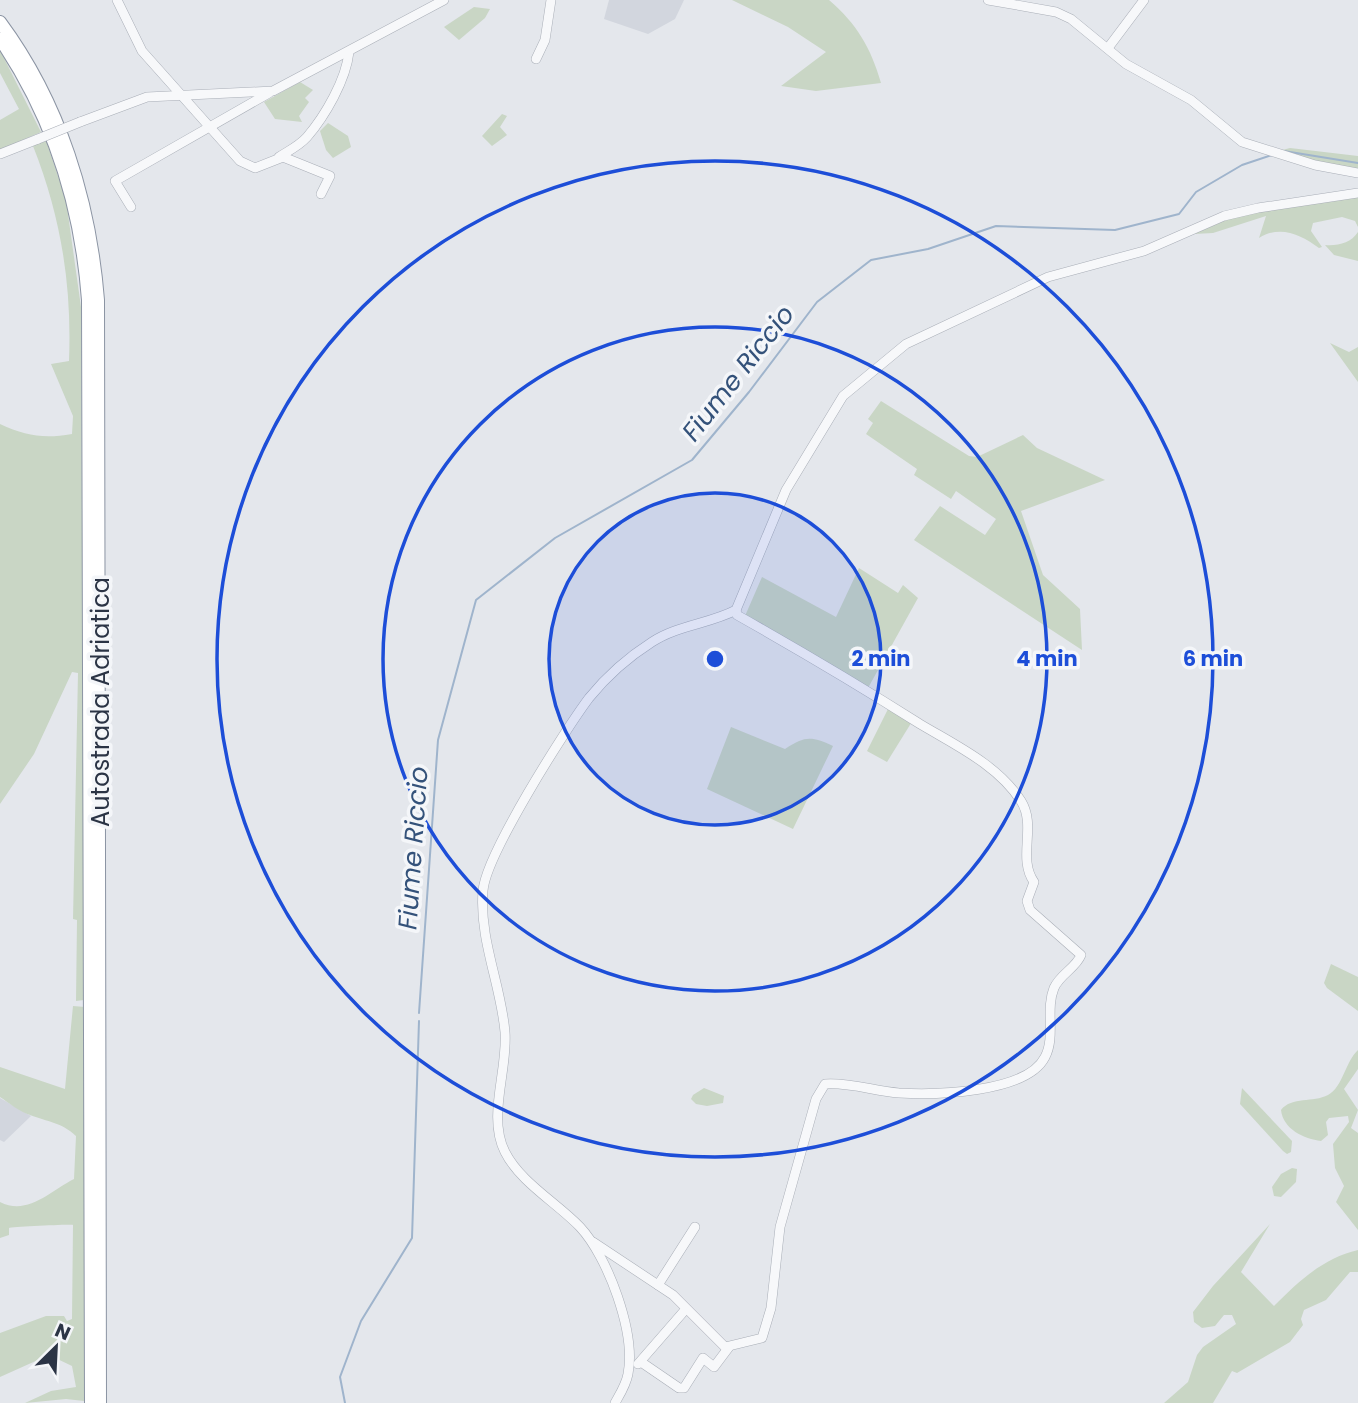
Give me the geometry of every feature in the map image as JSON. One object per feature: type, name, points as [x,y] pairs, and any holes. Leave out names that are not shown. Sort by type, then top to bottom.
[{"type":"highway","name":"Autostrada Adriatica","points":[[0,22],[49,106],[81,194],[96,278],[96,1346],[100,1403]]},
{"type":"highway","name":"Autostrada Adriatica","points":[[0,39],[40,108],[72,198],[86,277],[94,388]]},
{"type":"highway","name":"Autostrada Adriatica","points":[[91,1403],[96,1346]]},
{"type":"street","points":[[117,0],[142,51],[208,127],[249,167],[263,166],[300,144],[312,130],[341,80],[349,52]]},
{"type":"street","points":[[131,207],[115,181],[208,127],[444,0]]},
{"type":"street","points":[[536,59],[545,40],[551,0]]},
{"type":"street","points":[[988,0],[1056,12],[1088,30],[1147,79],[1207,111],[1234,138],[1269,153],[1358,173]]},
{"type":"street","points":[[1108,48],[1144,0]]},
{"type":"street","points":[[0,154],[147,97],[274,91]]},
{"type":"street","points":[[279,157],[330,176],[321,194]]},
{"type":"street","points":[[641,1362],[679,1388],[684,1388],[703,1358],[714,1367],[729,1347],[762,1338],[771,1308],[780,1227],[816,1099],[825,1084],[836,1083],[900,1093],[936,1093],[975,1089],[1026,1077],[1037,1068],[1048,1052],[1055,986],[1081,955],[1030,910],[1027,901],[1034,882],[1026,862],[1027,812],[1006,782],[971,755],[863,687],[737,615],[736,610],[786,490],[843,396],[906,344],[1048,277],[1165,244],[1224,216],[1258,208],[1358,193]]},
{"type":"street","points":[[729,1347],[685,1310],[673,1295],[590,1240],[510,1161],[500,1140],[505,1031],[483,914],[483,888],[495,854],[514,820],[590,697],[650,643],[674,631],[736,610]]},
{"type":"street","points":[[658,1285],[695,1227]]},
{"type":"street","points":[[590,1240],[618,1301],[626,1333],[628,1372],[615,1403]]},
{"type":"street","points":[[628,1372],[641,1362],[685,1310]]},
{"type":"shaded area","points":[[609,0],[684,0],[675,19],[648,34],[604,19]]},
{"type":"shaded area","points":[[0,1098],[31,1116],[4,1142],[0,1140]]},
{"type":"green space","points":[[732,0],[829,0],[848,18],[862,37],[881,83],[816,91],[781,86],[826,52],[788,27]]},
{"type":"green space","points":[[474,7],[490,9],[485,18],[459,40],[444,27]]},
{"type":"green space","points":[[0,50],[41,132],[0,150],[0,120],[19,109],[0,73]]},
{"type":"green space","points":[[300,82],[313,90],[305,98],[309,102],[299,116],[302,122],[275,119],[264,102]]},
{"type":"green space","points":[[502,114],[507,116],[500,127],[507,135],[492,146],[482,136]]},
{"type":"green space","points":[[328,123],[348,136],[351,147],[333,158],[326,150],[320,131]]},
{"type":"green space","points":[[46,140],[66,200],[81,307],[84,1000],[76,1001],[77,920],[73,919],[78,673],[72,672],[34,754],[0,804],[0,424],[35,435],[72,434],[73,416],[51,364],[69,361],[69,305],[57,225],[33,146]]},
{"type":"green space","points":[[1290,148],[1358,156],[1358,171],[1275,152]]},
{"type":"green space","points":[[1358,195],[1358,227],[1355,221],[1342,217],[1313,223],[1311,231],[1322,247],[1319,248],[1290,233],[1275,232],[1259,238],[1266,216],[1213,233],[1194,234],[1242,212]]},
{"type":"green space","points":[[1358,232],[1358,261],[1334,255],[1325,245],[1344,243]]},
{"type":"green space","points":[[1330,343],[1349,352],[1358,347],[1358,382]]},
{"type":"green space","points":[[881,401],[969,456],[977,457],[1023,435],[1037,448],[1105,480],[1021,511],[1043,575],[1080,609],[1082,650],[914,540],[940,506],[985,535],[996,519],[956,491],[951,499],[914,475],[917,469],[866,434],[873,423],[868,419]]},
{"type":"green space","points":[[859,568],[898,593],[903,585],[918,598],[868,688],[745,616],[762,577],[836,617]]},
{"type":"green space","points":[[890,705],[913,720],[887,762],[867,751]]},
{"type":"green space","points":[[731,727],[785,749],[808,739],[833,746],[793,829],[707,789]]},
{"type":"green space","points":[[1331,964],[1358,977],[1358,1011],[1324,983]]},
{"type":"green space","points":[[73,1006],[85,1007],[84,1401],[66,1399],[25,1403],[51,1391],[76,1387],[72,1366],[49,1355],[0,1377],[0,1333],[46,1316],[64,1316],[67,1321],[72,1319],[73,1225],[9,1228],[9,1235],[0,1238],[0,1202],[10,1206],[29,1204],[74,1179],[76,1136],[60,1125],[22,1112],[0,1097],[0,1067],[65,1089]]},
{"type":"green space","points":[[1358,1050],[1358,1069],[1344,1089],[1358,1110],[1351,1128],[1358,1133],[1358,1230],[1336,1202],[1344,1186],[1335,1168],[1333,1144],[1349,1122],[1348,1116],[1329,1118],[1326,1122],[1328,1135],[1321,1141],[1295,1132],[1286,1123],[1281,1110],[1297,1101],[1328,1095],[1341,1080]]},
{"type":"green space","points":[[704,1088],[724,1096],[723,1103],[707,1106],[696,1104],[691,1099],[693,1095]]},
{"type":"green space","points":[[1242,1088],[1292,1141],[1291,1152],[1287,1154],[1283,1151],[1240,1104]]},
{"type":"green space","points":[[1292,1168],[1297,1169],[1296,1182],[1281,1197],[1274,1196],[1272,1187],[1281,1174]]},
{"type":"green space","points":[[1270,1224],[1241,1272],[1274,1306],[1322,1265],[1358,1250],[1358,1272],[1350,1272],[1326,1300],[1304,1310],[1301,1319],[1303,1325],[1290,1342],[1237,1373],[1232,1371],[1213,1403],[1164,1403],[1188,1382],[1197,1355],[1203,1347],[1236,1324],[1232,1315],[1224,1315],[1215,1326],[1202,1328],[1194,1322],[1193,1312]]},
{"type":"waterway","name":"Fiume Riccio","points":[[1284,151],[1358,163]]},
{"type":"waterway","name":"Fiume Riccio","points":[[419,1013],[438,740],[476,600],[555,538],[692,460],[749,392],[817,302],[871,260],[928,249],[996,226],[1115,230],[1179,214],[1196,192],[1242,165],[1272,155]]},
{"type":"waterway","name":"Fiume Riccio","points":[[345,1403],[340,1377],[361,1321],[412,1238],[419,1021]]}]
